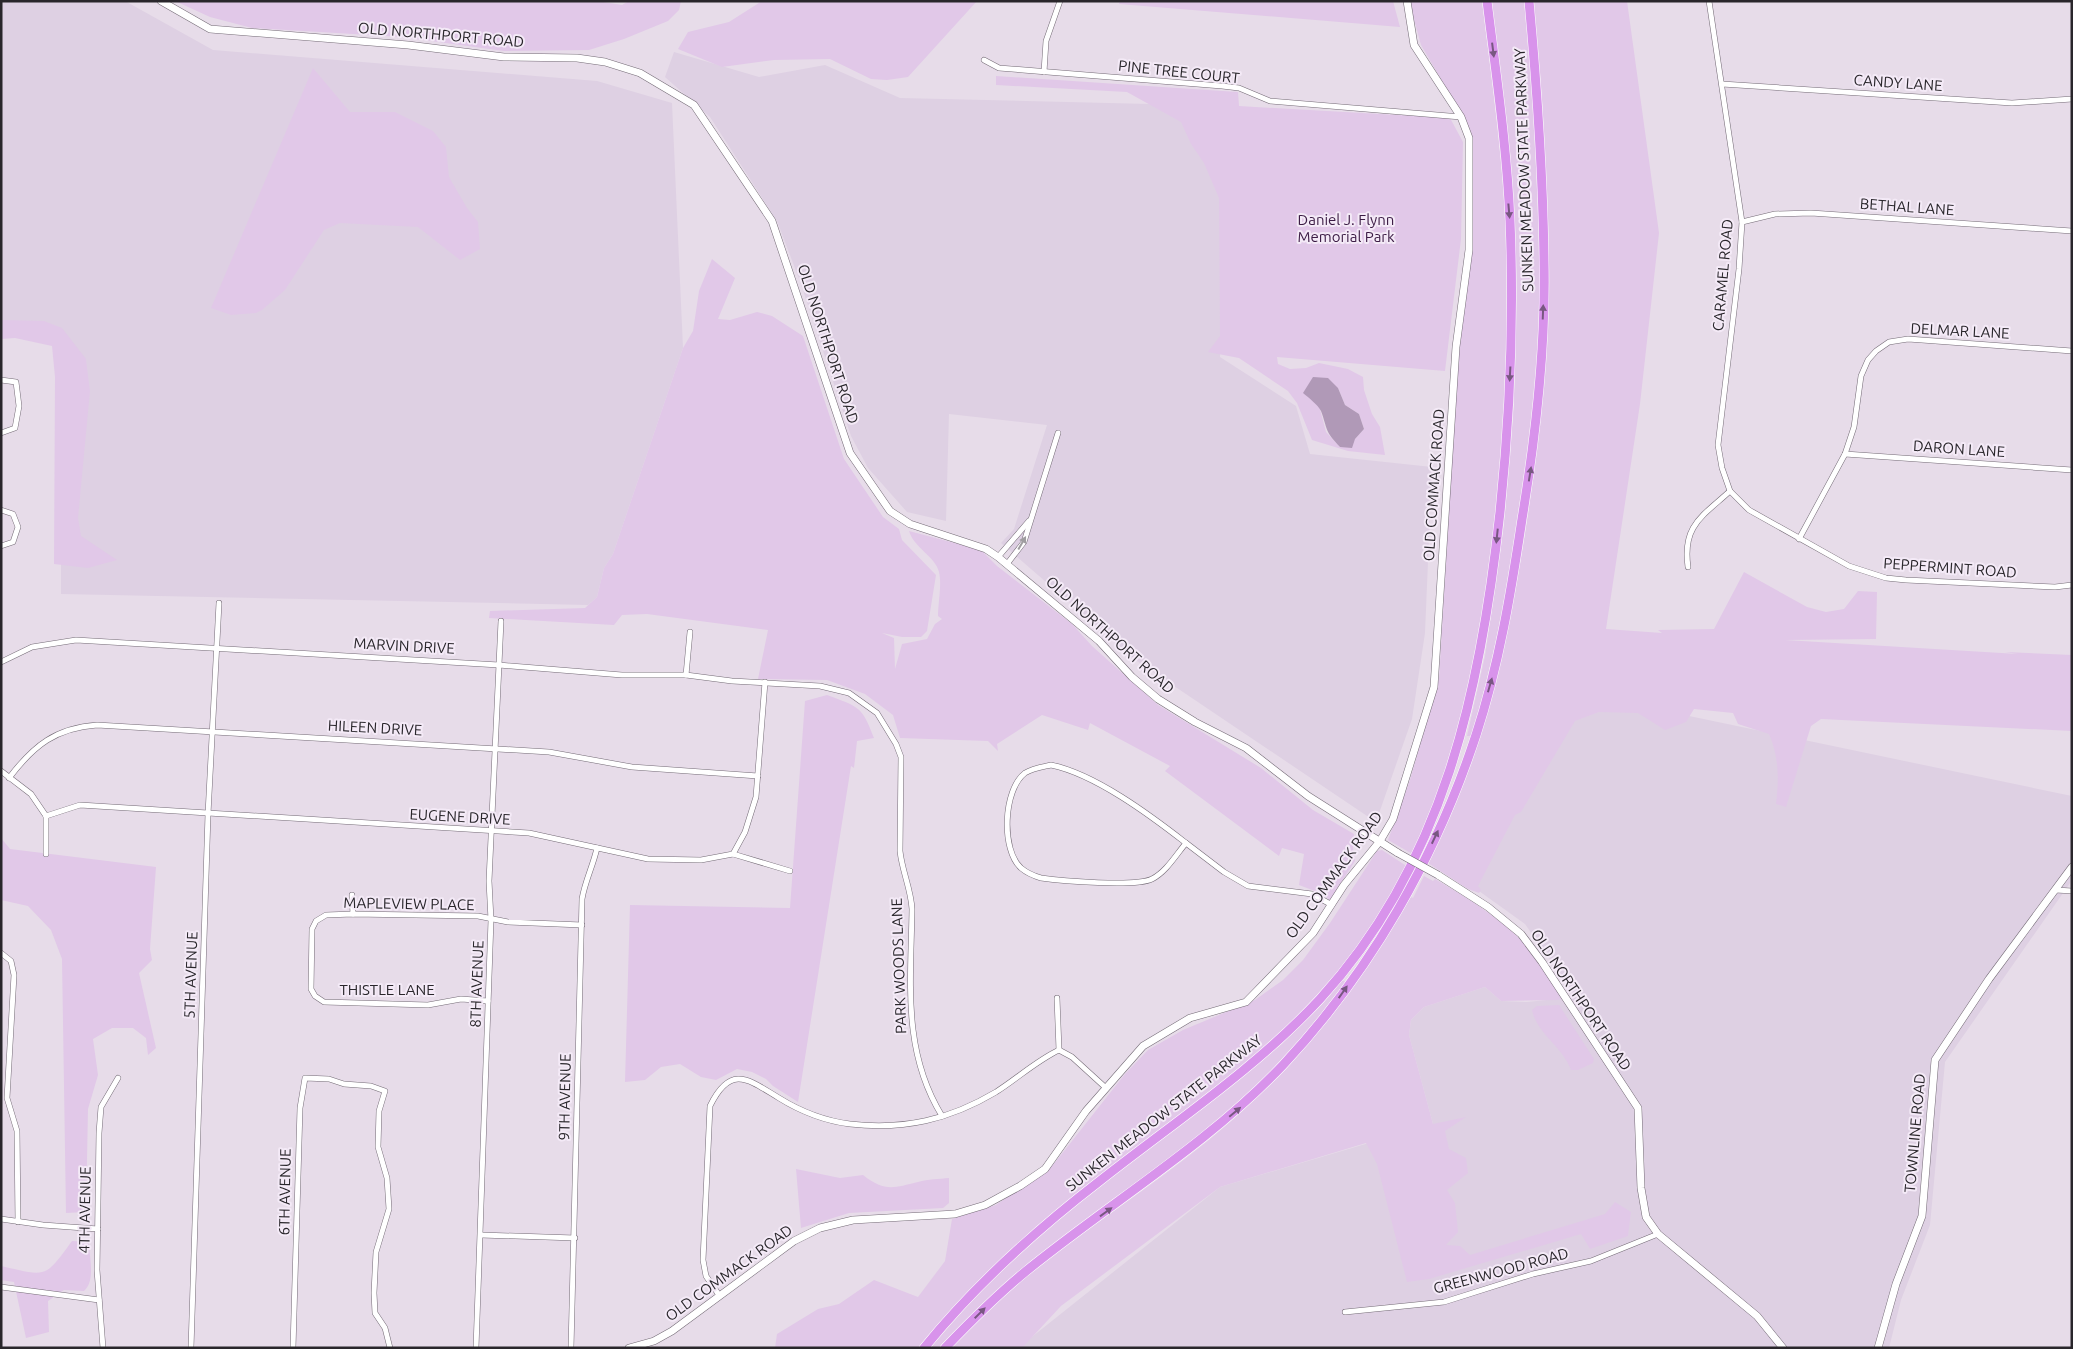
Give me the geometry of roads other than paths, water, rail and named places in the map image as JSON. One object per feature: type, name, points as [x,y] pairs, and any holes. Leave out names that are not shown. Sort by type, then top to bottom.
[{"type":"highway","name":"SUNKEN MEADOW STATE PARKWAY","points":[[924,1348],[947,1320],[1000,1264],[1104,1178],[1232,1081],[1262,1056],[1320,999],[1375,930],[1401,886],[1435,817],[1458,752],[1469,710],[1495,555],[1506,452],[1511,345],[1510,220],[1499,99],[1487,1]]},
{"type":"highway","name":"SUNKEN MEADOW STATE PARKWAY","points":[[945,1348],[1002,1292],[1029,1269],[1175,1162],[1240,1109],[1282,1065],[1324,1018],[1386,928],[1414,882],[1452,802],[1477,732],[1494,669],[1510,595],[1532,458],[1541,361],[1544,264],[1538,102],[1529,1]]},
{"type":"main road","name":"OLD NORTHPORT ROAD","points":[[161,1],[210,29],[408,45],[504,57],[577,58],[605,62],[640,74],[694,105],[772,221],[850,453],[890,511],[910,524],[986,549],[998,557],[1099,641],[1158,700],[1195,722],[1246,748],[1308,796],[1488,907],[1521,934],[1542,962],[1638,1108],[1643,1200],[1646,1218],[1658,1234],[1757,1316],[1783,1348]]},
{"type":"main road","name":"OLD COMMACK ROAD","points":[[629,1348],[654,1341],[672,1331],[794,1240],[820,1228],[853,1220],[955,1214],[985,1205],[1020,1186],[1045,1169],[1134,1054],[1155,1038],[1190,1018],[1246,1002],[1313,933],[1344,885],[1380,841],[1393,819],[1434,687],[1456,347],[1469,250],[1469,138],[1462,117],[1414,45],[1407,1]]},
{"type":"main road","name":"TOWNLINE ROAD","points":[[1878,1348],[1896,1284],[1922,1216],[1935,1060],[1988,979],[2072,867]]},
{"type":"street","points":[[1044,72],[1046,41],[1060,1]]},
{"type":"street","name":"CARAMEL ROAD","points":[[1709,1],[1742,222],[1739,269],[1718,445],[1722,468],[1730,491]]},
{"type":"street","name":"PINE TREE COURT","points":[[984,60],[999,68],[1239,88],[1270,101],[1462,117]]},
{"type":"street","name":"CANDY LANE","points":[[1722,84],[2012,102],[2072,98]]},
{"type":"street","name":"BETHAL LANE","points":[[1742,222],[1775,214],[1811,213],[2072,231]]},
{"type":"street","name":"DELMAR LANE","points":[[1798,539],[1845,454],[1854,427],[1861,376],[1868,360],[1876,351],[1889,342],[1908,339],[2072,351]]},
{"type":"street","points":[[1,380],[16,382],[19,406],[15,428],[1,433]]},
{"type":"street","points":[[1007,564],[1024,542],[1058,433]]},
{"type":"street","name":"DARON LANE","points":[[1845,454],[2072,470]]},
{"type":"street","points":[[1688,567],[1686,552],[1688,538],[1696,523],[1710,506],[1730,491]]},
{"type":"street","name":"PEPPERMINT ROAD","points":[[1730,491],[1749,510],[1798,539],[1849,566],[1886,578],[2054,587],[2072,585]]},
{"type":"street","points":[[1,510],[13,514],[18,527],[13,542],[1,546]]},
{"type":"street","points":[[998,557],[1031,519]]},
{"type":"street","name":"5TH AVENUE","points":[[191,1348],[208,814],[219,603]]},
{"type":"street","name":"8TH AVENUE","points":[[476,1348],[492,920],[489,881],[501,621]]},
{"type":"street","points":[[686,675],[690,632]]},
{"type":"street","name":"MARVIN DRIVE","points":[[1,661],[32,647],[76,640],[499,665],[622,675],[686,675],[808,685]]},
{"type":"street","points":[[765,682],[758,776],[752,815],[733,854],[790,871]]},
{"type":"street","name":"PARK WOODS LANE","points":[[808,685],[834,688],[849,693],[866,704],[883,721],[901,757],[900,851],[902,866],[911,893],[913,1029],[926,1087],[942,1116]]},
{"type":"street","name":"HILEEN DRIVE","points":[[9,778],[24,759],[57,733],[76,726],[97,725],[549,752],[632,767],[758,776]]},
{"type":"street","points":[[1186,843],[1161,873],[1147,881],[1129,883],[1052,879],[1032,875],[1016,863],[1010,852],[1008,816],[1013,790],[1025,773],[1037,767],[1051,765],[1065,768],[1142,809],[1224,872],[1248,886],[1306,893],[1332,905]]},
{"type":"street","points":[[1,770],[31,794],[46,816],[46,854]]},
{"type":"street","name":"EUGENE DRIVE","points":[[46,816],[80,805],[529,834],[648,859],[701,860],[733,854]]},
{"type":"street","name":"9TH AVENUE","points":[[571,1348],[582,925],[585,883],[593,866],[597,848]]},
{"type":"street","points":[[2056,890],[2072,891]]},
{"type":"street","points":[[352,895],[353,914]]},
{"type":"street","name":"MAPLEVIEW PLACE","points":[[326,915],[478,916],[492,920],[582,925]]},
{"type":"street","name":"THISTLE LANE","points":[[326,915],[316,921],[312,929],[310,977],[311,989],[324,1002],[428,1005],[461,998],[488,1001]]},
{"type":"street","points":[[1,953],[11,962],[14,975],[7,1098],[17,1131],[18,1222]]},
{"type":"street","points":[[1057,998],[1059,1050]]},
{"type":"street","points":[[719,1295],[706,1276],[704,1260],[710,1106],[718,1090],[736,1079],[751,1080],[779,1098],[805,1111],[844,1123],[906,1125],[968,1107],[995,1092],[1040,1059],[1059,1050]]},
{"type":"street","points":[[1059,1050],[1072,1057],[1106,1088]]},
{"type":"street","name":"4TH AVENUE","points":[[104,1348],[97,1270],[101,1107],[118,1078]]},
{"type":"street","name":"6TH AVENUE","points":[[294,1348],[300,1108],[305,1078],[329,1078],[344,1084],[371,1086],[385,1091],[379,1111],[378,1147],[387,1178],[389,1209],[376,1252],[374,1293],[375,1313],[385,1328],[390,1348]]},
{"type":"street","points":[[1,1219],[98,1229]]},
{"type":"street","name":"GREENWOOD ROAD","points":[[1346,1312],[1444,1302],[1533,1274],[1591,1261],[1658,1234]]},
{"type":"street","points":[[481,1235],[575,1238]]},
{"type":"street","points":[[1,1287],[100,1300]]},
{"type":"park label","name":"Daniel J. Flynn Memorial Park","points":[[1346,228]]}]
